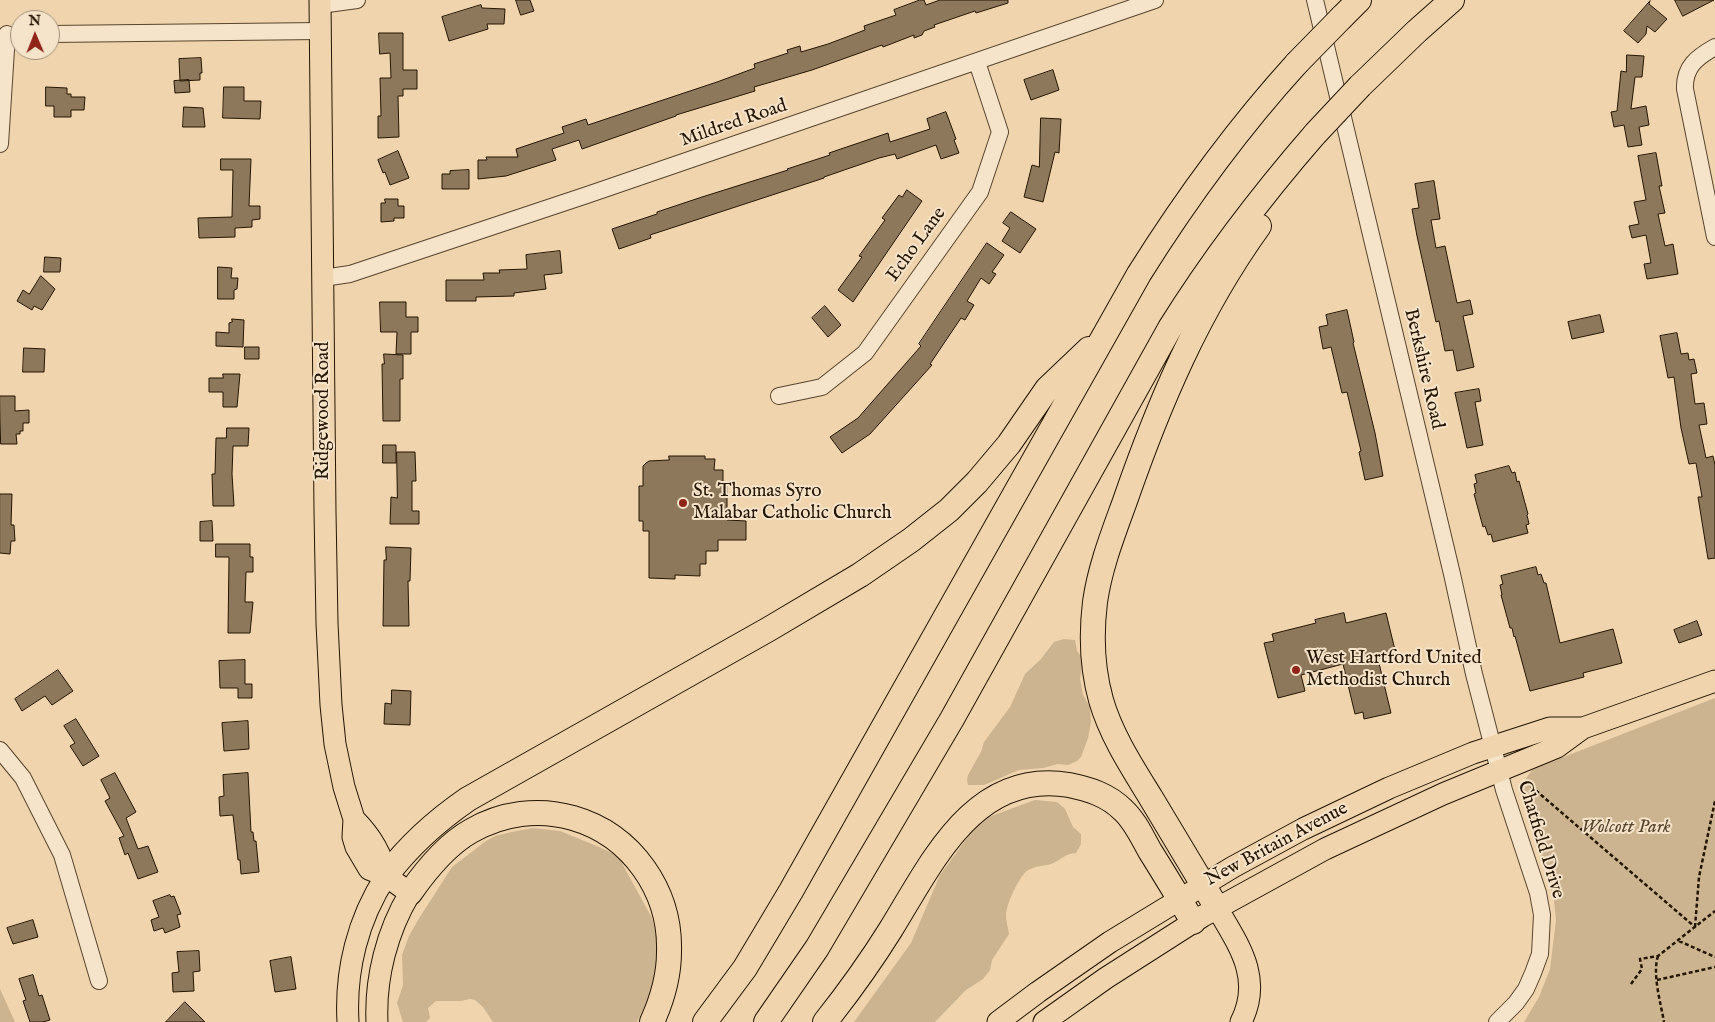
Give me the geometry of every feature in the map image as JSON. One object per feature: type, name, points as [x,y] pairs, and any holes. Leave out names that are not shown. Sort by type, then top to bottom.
[{"type":"highway","points":[[705,1022],[745,968],[796,883],[1143,267],[1193,192],[1250,118],[1297,64],[1359,0]]},
{"type":"highway","points":[[766,1022],[817,948],[952,720],[1170,328],[1225,246],[1315,134],[1416,31],[1452,0]]},
{"type":"highway","points":[[1217,908],[1137,775],[1122,748],[1106,712],[1097,683],[1094,656],[1095,602],[1106,556],[1128,491],[1180,361],[1222,282],[1271,208],[1294,158]]},
{"type":"highway","points":[[386,876],[400,858],[431,827],[468,800],[503,778],[769,629],[860,575],[912,540],[949,510],[977,482],[1009,444],[1047,389],[1067,368],[1102,339]]},
{"type":"highway","points":[[826,1022],[880,946],[924,873],[949,838],[979,808],[995,796],[1012,789],[1035,784],[1060,784],[1092,791],[1109,799],[1124,811],[1132,821],[1193,922]]},
{"type":"highway","points":[[410,893],[429,868],[455,842],[470,831],[496,820],[523,813],[543,812],[570,817],[599,828],[623,843],[635,856],[656,890],[666,917],[669,940],[668,965],[662,995],[652,1022]]},
{"type":"main road","name":"Ridgewood Road","points":[[320,3],[328,661],[335,744],[344,787],[354,819],[354,842],[366,865],[373,872],[386,876],[410,893]]},
{"type":"main road","name":"New Britain Avenue","points":[[1044,1022],[1106,978],[1193,922],[1342,840],[1404,811],[1557,747],[1583,728],[1715,681]]},
{"type":"main road","name":"New Britain Avenue","points":[[998,1022],[1076,965],[1179,899],[1280,841],[1426,771],[1493,746],[1550,728],[1583,728]]},
{"type":"main road","points":[[348,1022],[348,986],[356,944],[369,906],[386,876]]},
{"type":"main road","points":[[378,1022],[378,989],[385,956],[396,919],[410,893]]},
{"type":"main road","points":[[1217,908],[1243,955],[1249,972],[1249,998],[1246,1011],[1240,1022]]},
{"type":"street","points":[[320,3],[357,0]]},
{"type":"street","name":"Mildred Road","points":[[323,278],[359,271],[978,62],[1155,0]]},
{"type":"street","name":"Berkshire Road","points":[[1315,0],[1448,555],[1474,674],[1493,746]]},
{"type":"street","points":[[60,34],[320,31]]},
{"type":"street","points":[[0,144],[9,34]]},
{"type":"street","points":[[1715,47],[1690,66],[1684,80],[1715,237]]},
{"type":"street","name":"Echo Lane","points":[[779,396],[822,387],[865,353],[980,192],[1000,132],[978,62]]},
{"type":"street","name":"Chatfield Drive","points":[[1493,746],[1538,893],[1542,915],[1540,954],[1526,989],[1516,1003],[1497,1022]]},
{"type":"street","points":[[0,750],[22,778],[62,855],[99,980]]},
{"type":"path","points":[[1526,782],[1695,927]]},
{"type":"path","points":[[1695,927],[1699,877],[1715,801]]},
{"type":"path","points":[[1631,984],[1642,969],[1640,959],[1658,956],[1715,910]]},
{"type":"path","points":[[1678,941],[1715,957]]},
{"type":"path","points":[[1658,956],[1656,963],[1657,980],[1664,1022]]},
{"type":"path","points":[[1657,980],[1715,967]]},
{"type":"green space","points":[[1064,639],[1075,640],[1077,651],[1083,659],[1080,679],[1083,695],[1090,707],[1091,722],[1088,738],[1081,757],[1068,765],[1058,764],[1043,768],[1019,770],[984,785],[968,785],[968,775],[981,752],[984,742],[1010,707],[1025,674],[1041,659],[1054,642]]},
{"type":"green space","name":"Wolcott Park","points":[[1715,698],[1715,1022],[1524,1022],[1539,997],[1550,969],[1556,920],[1554,900],[1523,795],[1525,780],[1532,770],[1538,767]]},
{"type":"green space","points":[[1035,800],[1057,802],[1065,809],[1073,827],[1081,834],[1081,844],[1076,853],[1065,856],[1051,864],[1028,870],[1021,878],[1011,897],[1007,910],[1006,917],[1009,934],[992,960],[990,970],[983,979],[966,990],[935,1022],[854,1022],[911,943],[940,875],[978,823],[986,818]]},
{"type":"green space","points":[[533,828],[560,831],[618,856],[652,918],[657,945],[655,981],[637,1022],[493,1022],[483,1007],[475,1000],[470,999],[436,1001],[428,1008],[430,1018],[426,1022],[403,1022],[397,1003],[403,985],[402,955],[409,936],[418,920],[452,867],[495,836]]},
{"type":"green space","points":[[0,989],[15,1022],[0,1022]]},
{"type":"building","points":[[516,0],[530,0],[534,11],[521,15]]},
{"type":"building","points":[[924,0],[926,5],[940,0],[1008,0],[1008,3],[976,13],[975,11],[934,25],[935,27],[924,31],[922,35],[914,38],[914,35],[883,47],[882,45],[812,70],[754,87],[755,91],[676,115],[582,149],[579,140],[552,149],[556,160],[506,176],[478,179],[478,160],[487,160],[486,157],[518,157],[516,149],[564,133],[562,127],[586,119],[588,125],[717,82],[755,68],[754,64],[788,53],[787,50],[800,46],[801,52],[828,44],[865,30],[864,26],[896,15],[894,10]]},
{"type":"building","points":[[1675,0],[1714,0],[1683,16]]},
{"type":"building","points":[[1650,1],[1649,4],[1667,19],[1655,32],[1647,26],[1646,34],[1638,43],[1624,31]]},
{"type":"building","points":[[481,5],[482,8],[505,9],[504,24],[487,24],[488,29],[449,41],[442,17]]},
{"type":"building","points":[[379,33],[403,33],[403,70],[417,70],[417,89],[403,89],[403,96],[398,96],[399,137],[378,138],[378,116],[381,116],[380,78],[391,78],[390,53],[380,54]]},
{"type":"building","points":[[1627,55],[1644,56],[1642,77],[1635,77],[1631,109],[1646,106],[1649,125],[1639,127],[1642,145],[1628,147],[1624,125],[1614,127],[1611,112],[1617,111],[1621,71],[1626,72]]},
{"type":"building","points":[[201,58],[202,73],[200,73],[200,80],[180,81],[179,59]]},
{"type":"building","points":[[1053,70],[1059,90],[1031,100],[1024,80]]},
{"type":"building","points":[[189,80],[190,92],[175,93],[174,81]]},
{"type":"building","points":[[46,87],[67,88],[67,94],[71,94],[71,97],[85,97],[84,110],[71,110],[71,117],[54,117],[54,106],[46,106]]},
{"type":"building","points":[[224,87],[244,87],[244,101],[261,101],[260,119],[223,118]]},
{"type":"building","points":[[184,107],[203,108],[205,127],[183,127]]},
{"type":"building","points":[[946,112],[959,153],[941,159],[936,145],[897,159],[895,154],[879,158],[650,235],[651,238],[619,249],[612,229],[657,214],[657,212],[788,170],[830,155],[829,153],[888,133],[890,142],[930,129],[927,119]]},
{"type":"building","points":[[1041,118],[1061,119],[1059,153],[1055,152],[1043,202],[1024,197],[1032,165],[1039,167]]},
{"type":"building","points":[[398,151],[409,178],[390,185],[378,160]]},
{"type":"building","points":[[1656,153],[1662,186],[1659,186],[1665,213],[1658,214],[1665,246],[1673,244],[1678,274],[1647,279],[1644,264],[1651,263],[1646,235],[1632,238],[1629,226],[1639,224],[1634,202],[1646,200],[1638,156]]},
{"type":"building","points":[[221,159],[251,159],[249,206],[260,206],[260,219],[252,220],[252,227],[235,228],[235,237],[199,238],[198,218],[232,217],[233,170],[221,170]]},
{"type":"building","points":[[469,170],[469,189],[442,189],[442,174],[450,174],[450,171]]},
{"type":"building","points":[[1434,181],[1440,219],[1431,220],[1436,248],[1445,246],[1457,303],[1470,300],[1473,314],[1463,316],[1474,367],[1457,371],[1453,350],[1445,351],[1439,321],[1436,322],[1412,209],[1419,208],[1415,184]]},
{"type":"building","points":[[907,190],[922,201],[853,302],[838,290],[862,257],[859,256],[885,220],[882,218],[899,195],[902,197]]},
{"type":"building","points":[[385,199],[398,199],[398,206],[404,206],[404,218],[394,218],[394,221],[381,222],[381,203],[385,203]]},
{"type":"building","points":[[1011,212],[1036,229],[1020,253],[1002,241],[1010,228],[1003,223]]},
{"type":"building","points":[[987,243],[1004,255],[992,272],[996,274],[989,284],[981,278],[967,301],[974,305],[965,320],[961,318],[930,364],[932,365],[870,434],[842,453],[830,437],[858,418],[921,346],[919,344]]},
{"type":"building","points":[[560,251],[562,273],[544,275],[546,289],[514,293],[514,296],[476,297],[476,301],[446,301],[446,280],[484,280],[483,273],[500,273],[499,270],[527,269],[526,255]]},
{"type":"building","points":[[45,257],[61,258],[60,272],[44,272]]},
{"type":"building","points":[[218,267],[232,268],[231,278],[238,278],[237,289],[234,290],[234,299],[218,299]]},
{"type":"building","points":[[41,276],[55,289],[42,310],[34,306],[32,310],[17,301],[23,290],[29,294]]},
{"type":"building","points":[[380,302],[406,302],[406,317],[418,317],[418,332],[411,332],[411,354],[396,354],[397,332],[381,332]]},
{"type":"building","points":[[825,306],[841,325],[828,337],[812,318]]},
{"type":"building","points":[[1347,310],[1383,476],[1365,480],[1359,452],[1361,451],[1347,392],[1342,393],[1331,347],[1323,349],[1319,327],[1328,325],[1326,315]]},
{"type":"building","points":[[1600,315],[1604,332],[1572,339],[1568,322]]},
{"type":"building","points":[[232,319],[244,320],[243,347],[216,346],[216,332],[229,333],[229,323],[232,322]]},
{"type":"building","points":[[1677,333],[1681,354],[1688,353],[1689,360],[1694,359],[1697,373],[1691,374],[1695,404],[1704,403],[1707,424],[1699,425],[1706,458],[1713,456],[1715,465],[1715,558],[1708,559],[1698,497],[1702,497],[1696,463],[1689,464],[1681,428],[1674,377],[1668,378],[1660,336]]},
{"type":"building","points":[[245,347],[259,347],[259,359],[245,359]]},
{"type":"building","points":[[24,348],[45,349],[44,372],[23,372]]},
{"type":"building","points":[[384,354],[403,355],[403,379],[400,379],[400,421],[383,421],[382,364],[384,364]]},
{"type":"building","points":[[223,374],[240,374],[237,407],[223,407],[223,392],[209,392],[209,378],[223,378]]},
{"type":"building","points":[[1479,389],[1481,401],[1475,402],[1483,445],[1467,448],[1455,393]]},
{"type":"building","points":[[0,396],[15,396],[15,411],[29,410],[29,423],[23,423],[23,431],[20,431],[20,434],[16,434],[17,444],[1,444]]},
{"type":"building","points":[[227,428],[249,428],[248,446],[233,446],[234,506],[213,506],[212,474],[215,474],[216,438],[226,438]]},
{"type":"building","points":[[383,445],[396,445],[396,463],[383,463]]},
{"type":"building","points":[[397,452],[415,452],[416,481],[412,481],[412,511],[419,511],[419,524],[390,524],[391,497],[397,498]]},
{"type":"building","name":"St. Thomas Syro Malabar Catholic Church","points":[[669,456],[705,456],[705,459],[715,459],[714,470],[723,470],[723,484],[727,484],[727,520],[746,521],[746,540],[718,540],[718,551],[706,551],[706,564],[700,564],[700,576],[675,575],[675,579],[649,578],[649,531],[643,531],[643,521],[639,521],[639,486],[643,486],[643,466],[646,463],[649,461],[669,460]]},
{"type":"building","points":[[1509,466],[1512,473],[1515,472],[1517,482],[1519,481],[1528,514],[1529,524],[1526,525],[1528,533],[1493,542],[1491,534],[1488,535],[1485,526],[1483,527],[1474,494],[1476,493],[1474,484],[1477,483],[1475,475]]},
{"type":"building","points":[[0,494],[12,494],[11,525],[14,525],[15,541],[11,541],[10,554],[0,553]]},
{"type":"building","points":[[212,521],[213,541],[200,541],[200,522]]},
{"type":"building","points":[[216,544],[250,544],[250,557],[253,557],[253,572],[246,572],[245,602],[253,602],[250,633],[228,633],[229,557],[216,557]]},
{"type":"building","points":[[386,547],[411,548],[410,581],[408,581],[409,626],[383,626],[384,560],[386,560]]},
{"type":"building","points":[[1536,567],[1538,575],[1541,574],[1544,583],[1546,583],[1560,643],[1613,629],[1622,663],[1583,673],[1584,677],[1530,691],[1515,636],[1512,628],[1510,628],[1500,585],[1503,584],[1501,576]]},
{"type":"building","name":"West Hartford United Methodist Church","points":[[1344,613],[1346,623],[1386,613],[1396,654],[1378,659],[1391,713],[1364,719],[1363,712],[1355,714],[1343,664],[1301,675],[1305,691],[1278,698],[1264,643],[1274,641],[1272,634],[1316,623],[1315,620]]},
{"type":"building","points":[[1697,621],[1702,635],[1679,643],[1674,630]]},
{"type":"building","points":[[245,660],[245,684],[252,684],[252,698],[238,698],[238,688],[220,688],[219,661]]},
{"type":"building","points":[[58,670],[73,691],[52,705],[45,696],[22,711],[15,699]]},
{"type":"building","points":[[392,690],[411,691],[410,725],[384,724],[385,703],[391,704]]},
{"type":"building","points":[[76,719],[99,756],[83,766],[70,746],[75,743],[64,726]]},
{"type":"building","points":[[248,721],[249,749],[224,751],[222,723]]},
{"type":"building","points":[[115,773],[136,812],[126,818],[138,849],[148,846],[158,872],[138,879],[128,853],[125,855],[119,838],[124,836],[105,801],[110,798],[101,780]]},
{"type":"building","points":[[248,773],[251,832],[253,832],[254,841],[256,841],[259,872],[241,874],[233,815],[220,816],[219,797],[224,796],[223,775]]},
{"type":"building","points":[[170,895],[171,897],[174,896],[181,914],[177,915],[180,927],[165,933],[163,928],[154,931],[151,920],[159,917],[153,901]]},
{"type":"building","points":[[33,920],[38,937],[13,944],[7,928]]},
{"type":"building","points":[[199,951],[200,971],[193,972],[194,991],[173,992],[172,973],[179,972],[177,952]]},
{"type":"building","points":[[291,957],[296,989],[275,992],[270,961]]},
{"type":"building","points":[[33,975],[39,996],[42,995],[50,1020],[30,1022],[23,1001],[26,1000],[19,979]]},
{"type":"building","points":[[185,1002],[205,1022],[166,1022]]},
{"type":"place","name":"St. Thomas Syro Malabar Catholic Church","points":[[683,503]]},
{"type":"place","name":"West Hartford United Methodist Church","points":[[1296,670]]}]
